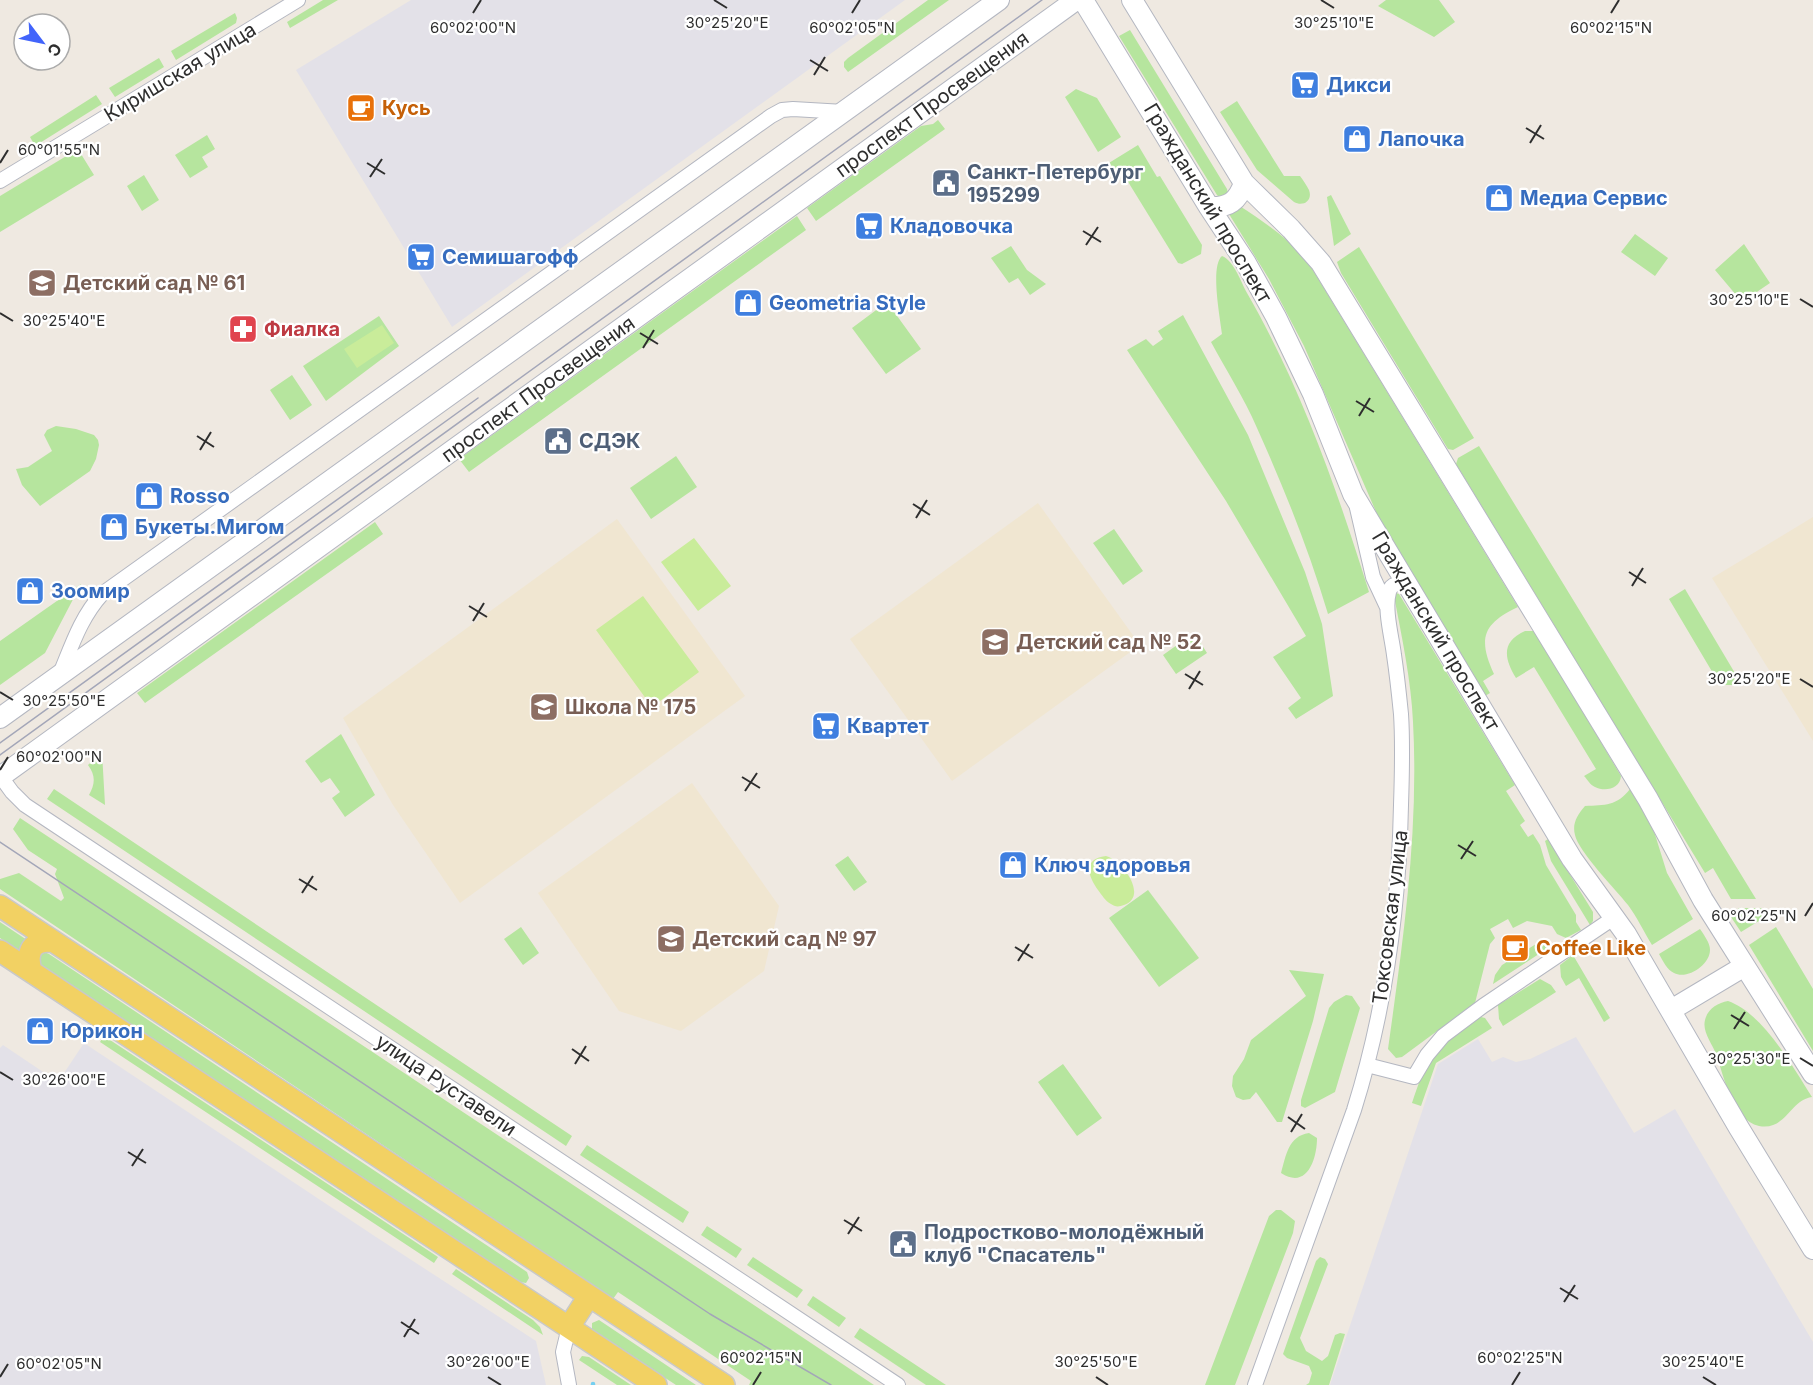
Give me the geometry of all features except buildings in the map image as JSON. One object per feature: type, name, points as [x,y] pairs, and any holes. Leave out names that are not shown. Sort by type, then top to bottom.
[{"type":"main road","points":[[0,718],[999,0]]},
{"type":"main road","name":"проспект Просвещения","points":[[0,777],[1076,0]]},
{"type":"main road","name":"Гражданский проспект","points":[[1083,0],[1209,207],[1246,263],[1294,350],[1353,494],[1572,859],[1615,917],[1813,1249]]},
{"type":"main road","name":"Гражданский проспект","points":[[1132,0],[1244,183],[1291,229],[1321,263],[1648,799],[1702,900],[1813,1074]]},
{"type":"main road","points":[[1209,207],[1220,208],[1231,203],[1240,194],[1244,183]]},
{"type":"main road","points":[[0,906],[724,1385]]},
{"type":"main road","points":[[31,971],[28,955],[32,948],[45,940],[53,941]]},
{"type":"main road","points":[[0,951],[656,1385]]},
{"type":"main road","points":[[1671,1011],[1743,967]]},
{"type":"main road","points":[[569,1327],[589,1296]]},
{"type":"street","name":"Киришская улица","points":[[0,181],[298,0]]},
{"type":"street","points":[[59,676],[80,625],[102,594],[771,116],[782,110],[793,109],[844,112]]},
{"type":"street","name":"Токсовская улица","points":[[1353,494],[1373,577],[1388,609]]},
{"type":"street","name":"Токсовская улица","points":[[1255,1385],[1353,1110],[1367,1065],[1386,978],[1400,844],[1401,722],[1388,609],[1389,591],[1393,585],[1407,585]]},
{"type":"street","name":"улица Руставели","points":[[0,777],[25,805],[898,1385]]},
{"type":"street","points":[[1367,1065],[1414,1077],[1427,1055],[1443,1036],[1615,917]]},
{"type":"street","points":[[569,1327],[563,1352],[569,1385]]},
{"type":"shaded area","points":[[411,0],[905,0],[452,327],[296,70]]},
{"type":"shaded area","name":"Детский сад № 52","points":[[1038,503],[1140,645],[952,781],[850,639]]},
{"type":"shaded area","points":[[1813,517],[1813,741],[1712,578]]},
{"type":"shaded area","name":"Школа № 175","points":[[617,519],[745,696],[460,903],[393,805],[343,718]]},
{"type":"shaded area","name":"Детский сад № 97","points":[[692,783],[779,906],[764,971],[681,1031],[619,1011],[538,893]]},
{"type":"shaded area","points":[[1576,1037],[1634,1133],[1675,1109],[1813,1342],[1813,1385],[1330,1385],[1438,1064],[1478,1039],[1492,1062],[1503,1057],[1516,1062],[1530,1059]]},
{"type":"shaded area","points":[[84,1043],[536,1341],[546,1385],[0,1385],[0,1048],[3,1045],[58,1082]]},
{"type":"green space","points":[[323,0],[338,0],[290,28],[287,22]]},
{"type":"green space","points":[[928,0],[949,0],[848,72],[844,67],[844,62],[848,58]]},
{"type":"green space","points":[[1386,0],[1439,0],[1455,22],[1434,37],[1378,6]]},
{"type":"green space","points":[[235,13],[236,23],[176,60],[171,51]]},
{"type":"green space","points":[[1130,30],[1228,194],[1220,198],[1217,195],[1119,36]]},
{"type":"green space","points":[[159,58],[164,67],[115,97],[109,88]]},
{"type":"green space","points":[[1076,89],[1097,98],[1121,137],[1098,152],[1065,97]]},
{"type":"green space","points":[[96,95],[102,104],[35,146],[30,137]]},
{"type":"green space","points":[[1237,101],[1284,176],[1300,176],[1310,194],[1306,202],[1301,204],[1294,202],[1257,170],[1220,112]]},
{"type":"green space","points":[[938,120],[945,129],[816,221],[807,208],[921,126],[933,124]]},
{"type":"green space","points":[[207,135],[215,149],[202,157],[208,167],[190,178],[175,155]]},
{"type":"green space","points":[[1138,145],[1157,177],[1160,176],[1202,245],[1201,254],[1182,264],[1178,263],[1122,172],[1112,178],[1104,166]]},
{"type":"green space","points":[[73,152],[81,154],[94,175],[0,232],[0,196]]},
{"type":"green space","points":[[144,175],[159,200],[142,211],[127,186]]},
{"type":"green space","points":[[1331,195],[1351,234],[1334,246],[1327,197]]},
{"type":"green space","points":[[1238,205],[1273,229],[1305,257],[1518,607],[1497,620],[1486,634],[1486,651],[1494,674],[1483,681],[1490,693],[1485,696],[1401,559],[1377,514],[1304,346],[1269,279],[1229,214]]},
{"type":"green space","points":[[797,216],[806,230],[469,472],[459,459]]},
{"type":"green space","points":[[1635,234],[1668,258],[1655,276],[1621,252]]},
{"type":"green space","points":[[1744,244],[1770,283],[1742,302],[1715,270]]},
{"type":"green space","points":[[1011,246],[1027,270],[1046,284],[1030,295],[1018,278],[1009,283],[991,258]]},
{"type":"green space","points":[[1359,247],[1474,438],[1453,450],[1448,449],[1341,273],[1337,262]]},
{"type":"green space","points":[[1222,256],[1237,272],[1301,402],[1331,477],[1369,592],[1328,614],[1304,543],[1267,451],[1246,406],[1211,342],[1222,334],[1216,281],[1218,262]]},
{"type":"green space","points":[[887,302],[921,349],[886,374],[852,328]]},
{"type":"green space","points":[[1183,315],[1248,435],[1305,572],[1322,624],[1333,696],[1296,719],[1288,708],[1301,698],[1273,657],[1306,636],[1226,501],[1127,350],[1146,339],[1153,346],[1163,339],[1158,331]]},
{"type":"green space","points":[[379,316],[399,346],[326,401],[303,366]]},
{"type":"green space","points":[[382,325],[394,343],[357,368],[344,349]]},
{"type":"green space","points":[[292,375],[312,405],[290,420],[270,390]]},
{"type":"green space","points":[[56,426],[94,435],[99,445],[90,471],[40,506],[22,485],[16,469],[28,467],[52,451],[44,435],[47,430]]},
{"type":"green space","points":[[1479,446],[1756,899],[1731,899],[1713,868],[1705,873],[1456,464],[1458,458]]},
{"type":"green space","points":[[676,456],[697,487],[651,519],[630,488]]},
{"type":"green space","points":[[375,522],[383,534],[145,703],[137,693]]},
{"type":"green space","points":[[1114,529],[1143,571],[1123,585],[1093,543]]},
{"type":"green space","points":[[694,538],[731,586],[698,611],[661,562]]},
{"type":"green space","points":[[81,584],[45,653],[0,685],[0,641]]},
{"type":"green space","points":[[1685,589],[1742,685],[1720,685],[1669,599]]},
{"type":"green space","points":[[1396,593],[1399,594],[1515,785],[1506,791],[1525,821],[1520,825],[1528,837],[1533,834],[1540,845],[1546,865],[1576,915],[1576,922],[1581,930],[1566,938],[1557,934],[1552,926],[1527,921],[1513,928],[1508,919],[1490,929],[1495,938],[1490,944],[1475,1003],[1402,1057],[1396,1058],[1388,1049],[1412,846],[1414,763],[1410,690],[1394,596]]},
{"type":"green space","points":[[643,596],[699,672],[652,707],[596,630]]},
{"type":"green space","points":[[1525,631],[1535,631],[1621,776],[1615,787],[1599,788],[1592,785],[1584,776],[1596,769],[1534,667],[1516,678],[1507,657],[1508,645],[1517,635]]},
{"type":"green space","points":[[1194,633],[1207,653],[1176,674],[1163,655]]},
{"type":"green space","points":[[341,734],[375,795],[345,817],[332,798],[340,792],[330,778],[321,783],[305,761]]},
{"type":"green space","points":[[102,752],[105,805],[89,795],[94,780],[88,765]]},
{"type":"green space","points":[[54,789],[572,1136],[566,1146],[47,799]]},
{"type":"green space","points":[[1630,789],[1653,828],[1667,873],[1693,919],[1652,945],[1628,905],[1583,851],[1574,831],[1576,820],[1585,806],[1615,802]]},
{"type":"green space","points":[[20,818],[874,1385],[749,1385],[751,1381],[618,1292],[613,1299],[0,889],[0,879],[19,873],[61,901],[64,898],[55,874],[57,869],[28,850],[13,829]]},
{"type":"green space","points":[[1548,839],[1593,912],[1593,921],[1590,925],[1551,861],[1545,841]]},
{"type":"green space","points":[[848,856],[867,882],[854,891],[835,865]]},
{"type":"green space","points":[[1106,856],[1119,864],[1134,887],[1131,900],[1122,906],[1113,905],[1102,896],[1090,874],[1090,864]]},
{"type":"green space","points":[[1148,890],[1199,958],[1159,987],[1109,918]]},
{"type":"green space","points":[[1738,908],[1761,908],[1767,916],[1741,932],[1731,917],[1740,912]]},
{"type":"green space","points":[[0,922],[27,940],[20,952],[0,938]]},
{"type":"green space","points":[[521,927],[539,953],[523,965],[504,939]]},
{"type":"green space","points":[[1776,927],[1813,989],[1813,1051],[1749,945]]},
{"type":"green space","points":[[1700,929],[1710,947],[1706,961],[1691,973],[1679,975],[1672,972],[1659,954]]},
{"type":"green space","points":[[1540,943],[1548,948],[1493,984],[1495,975],[1502,965]]},
{"type":"green space","points":[[44,952],[527,1272],[529,1278],[526,1283],[520,1282],[39,964],[38,958]]},
{"type":"green space","points":[[1573,955],[1610,1018],[1604,1022],[1579,978],[1566,986],[1561,977],[1560,965]]},
{"type":"green space","points":[[1289,970],[1324,974],[1313,1021],[1282,1122],[1277,1122],[1256,1092],[1250,1099],[1243,1100],[1236,1097],[1232,1086],[1233,1076],[1244,1059],[1251,1040],[1306,996]]},
{"type":"green space","points":[[1540,979],[1551,985],[1556,992],[1503,1026],[1499,1019],[1498,1005]]},
{"type":"green space","points":[[1346,995],[1352,996],[1360,1008],[1335,1092],[1305,1108],[1301,1106],[1301,1100],[1329,1008]]},
{"type":"green space","points":[[1728,1001],[1741,1007],[1765,1029],[1812,1097],[1798,1104],[1776,1124],[1759,1126],[1750,1122],[1742,1115],[1730,1096],[1704,1024],[1711,1009]]},
{"type":"green space","points":[[1477,1016],[1485,1018],[1492,1028],[1436,1063],[1421,1106],[1412,1103],[1432,1058]]},
{"type":"green space","points":[[104,1036],[438,1257],[434,1263],[100,1042]]},
{"type":"green space","points":[[1063,1064],[1102,1118],[1077,1136],[1038,1082]]},
{"type":"green space","points":[[1309,1133],[1317,1138],[1317,1146],[1309,1170],[1298,1178],[1281,1173],[1292,1142]]},
{"type":"green space","points":[[587,1145],[689,1212],[683,1223],[580,1155]]},
{"type":"green space","points":[[1276,1210],[1281,1210],[1295,1221],[1293,1233],[1235,1385],[1205,1385],[1269,1216]]},
{"type":"green space","points":[[707,1226],[742,1249],[736,1258],[701,1235]]},
{"type":"green space","points":[[753,1257],[803,1290],[797,1298],[747,1265]]},
{"type":"green space","points":[[1320,1257],[1328,1264],[1300,1338],[1306,1351],[1322,1361],[1328,1356],[1335,1335],[1345,1334],[1329,1385],[1306,1385],[1312,1373],[1309,1366],[1287,1358],[1283,1354],[1316,1261]]},
{"type":"green space","points":[[456,1269],[533,1320],[540,1327],[543,1335],[452,1274]]},
{"type":"green space","points":[[813,1296],[846,1318],[839,1327],[807,1305]]},
{"type":"green space","points":[[599,1320],[696,1385],[676,1385],[592,1330],[592,1323]]},
{"type":"green space","points":[[860,1328],[946,1385],[926,1385],[854,1337]]},
{"type":"green space","points":[[582,1356],[589,1357],[631,1385],[617,1385],[579,1360]]},
{"type":"tram line","points":[[0,755],[1042,0]]},
{"type":"tram line","points":[[0,743],[478,398]]},
{"type":"tram line","points":[[0,842],[710,1314],[831,1385]]},
{"type":"place","name":"Дикси","points":[[1305,85]]},
{"type":"place","name":"Кусь","points":[[361,108]]},
{"type":"place","name":"Лапочка","points":[[1357,139]]},
{"type":"place","name":"Санкт-Петербург 195299","points":[[946,183]]},
{"type":"place","name":"Медиа Сервис","points":[[1499,198]]},
{"type":"place","name":"Кладовочка","points":[[869,226]]},
{"type":"place","name":"Семишагофф","points":[[421,257]]},
{"type":"place","name":"Детский сад № 61","points":[[42,283]]},
{"type":"place","name":"Geometria Style","points":[[748,303]]},
{"type":"place","name":"Фиалка","points":[[243,329]]},
{"type":"place","name":"СДЭК","points":[[558,441]]},
{"type":"place","name":"Rosso","points":[[149,496]]},
{"type":"place","name":"Букеты.Мигом","points":[[114,527]]},
{"type":"place","name":"Зоомир","points":[[30,591]]},
{"type":"place","name":"Детский сад № 52","points":[[995,642]]},
{"type":"place","name":"Школа № 175","points":[[544,707]]},
{"type":"place","name":"Квартет","points":[[826,726]]},
{"type":"place","name":"Ключ здоровья","points":[[1013,865]]},
{"type":"place","name":"Детский сад № 97","points":[[671,939]]},
{"type":"place","name":"Coffee Like","points":[[1515,948]]},
{"type":"place","name":"Юрикон","points":[[40,1031]]},
{"type":"place","name":"Подростково-молодёжный клуб \"Спасатель\"","points":[[903,1244]]}]
